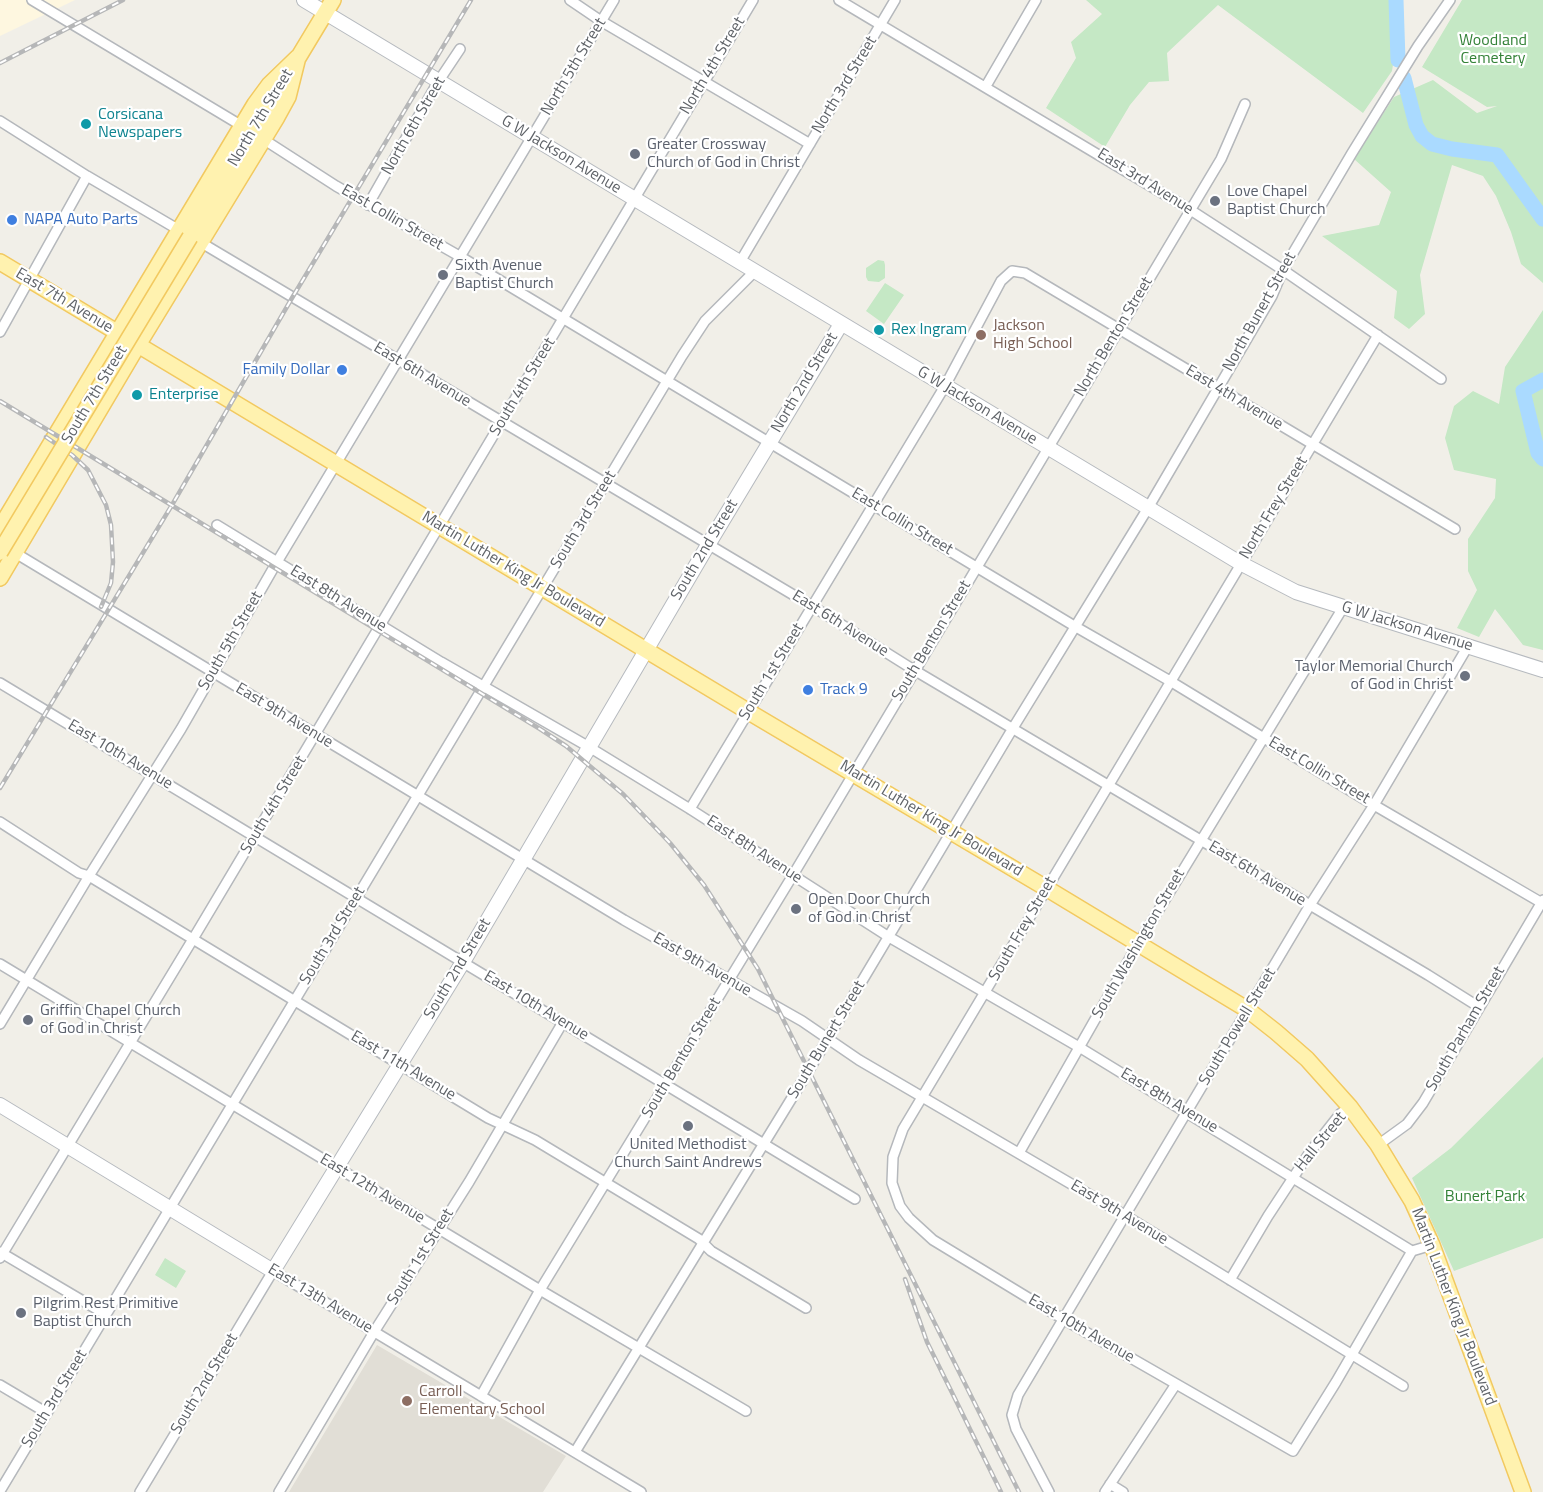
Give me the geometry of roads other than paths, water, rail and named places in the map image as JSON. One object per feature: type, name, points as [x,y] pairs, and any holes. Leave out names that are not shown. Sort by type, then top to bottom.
[{"type":"main road","name":"North 7th Street","points":[[190,236],[329,7]]},
{"type":"main road","points":[[0,578],[7,553],[128,339],[190,236],[242,126],[269,85],[298,57]]},
{"type":"main road","points":[[0,528],[128,339],[190,236],[263,139],[288,97],[298,57]]},
{"type":"main road","name":"South 7th Street","points":[[7,553],[190,236]]},
{"type":"main road","name":"East 7th Avenue","points":[[0,262],[128,339]]},
{"type":"main road","name":"Martin Luther King Jr Boulevard","points":[[128,339],[1248,1010],[1307,1059],[1350,1107],[1378,1145],[1412,1201],[1432,1245],[1523,1492]]},
{"type":"street","points":[[32,0],[242,126]]},
{"type":"street","name":"G W Jackson Avenue","points":[[304,0],[329,7],[438,82],[1240,563],[1296,592],[1543,670]]},
{"type":"street","points":[[570,0],[601,21],[810,144]]},
{"type":"street","name":"North 5th Street","points":[[461,257],[614,0]]},
{"type":"street","name":"North 4th Street","points":[[564,319],[753,0]]},
{"type":"street","name":"East 3rd Avenue","points":[[839,0],[1189,209],[1283,270],[1441,379]]},
{"type":"street","name":"North 3rd Street","points":[[740,262],[895,0]]},
{"type":"street","points":[[986,86],[1036,0]]},
{"type":"street","name":"North Bunert Street","points":[[1076,627],[1272,296],[1283,270],[1352,153],[1450,0]]},
{"type":"street","name":"North 6th Street","points":[[368,205],[438,82],[460,49]]},
{"type":"street","name":"North Benton Street","points":[[976,567],[1221,159],[1245,104]]},
{"type":"street","name":"East 6th Avenue","points":[[0,121],[87,176],[812,606],[914,670],[1109,784],[1479,1007]]},
{"type":"street","name":"East Collin Street","points":[[263,139],[368,205],[461,257],[1374,805],[1542,901]]},
{"type":"street","points":[[0,332],[87,176]]},
{"type":"street","name":"South 5th Street","points":[[0,1024],[153,774],[461,257]]},
{"type":"street","points":[[667,381],[705,321],[755,271]]},
{"type":"street","name":"East 4th Avenue","points":[[1012,271],[1025,273],[1455,529]]},
{"type":"street","name":"South 1st Street","points":[[690,809],[945,386],[1001,281],[1012,271]]},
{"type":"street","name":"South 4th Street","points":[[1,1255],[194,939],[564,319]]},
{"type":"street","name":"North 2nd Street","points":[[769,442],[841,324]]},
{"type":"street","name":"North Frey Street","points":[[1170,681],[1378,335]]},
{"type":"street","name":"South 3rd Street","points":[[0,1491],[667,381]]},
{"type":"street","name":"South 2nd Street","points":[[140,1492],[463,962],[769,442]]},
{"type":"street","name":"East 8th Avenue","points":[[217,525],[380,625],[589,747],[889,937],[1079,1047],[1412,1251]]},
{"type":"street","name":"East 9th Avenue","points":[[0,544],[7,553],[213,672],[728,980],[802,1021],[923,1097],[1126,1216],[1403,1386]]},
{"type":"street","name":"South Benton Street","points":[[481,1396],[540,1290],[793,875],[976,567]]},
{"type":"street","name":"South Washington Street","points":[[1019,1153],[1138,944],[1344,606]]},
{"type":"street","name":"South Bunert Street","points":[[575,1452],[1076,627]]},
{"type":"street","name":"South Powell Street","points":[[1048,1492],[1016,1430],[1012,1415],[1018,1395],[1468,645]]},
{"type":"street","name":"South Frey Street","points":[[892,1183],[893,1157],[898,1140],[1170,681]]},
{"type":"street","name":"East 10th Avenue","points":[[0,684],[153,774],[855,1199]]},
{"type":"street","name":"East 11th Avenue","points":[[0,822],[79,873],[89,876],[488,1118],[535,1140],[703,1243],[711,1251],[807,1308]]},
{"type":"street","name":"South Parham Street","points":[[1378,1145],[1407,1124],[1415,1115],[1542,901]]},
{"type":"street","name":"East 12th Avenue","points":[[0,964],[540,1290],[746,1411]]},
{"type":"street","name":"South 1st Street","points":[[279,1492],[374,1332],[503,1125],[563,1022]]},
{"type":"street","name":"East 13th Avenue","points":[[0,1105],[641,1492]]},
{"type":"street","name":"Hall Street","points":[[1230,1280],[1293,1177],[1329,1127],[1340,1114],[1350,1107]]},
{"type":"street","name":"East 10th Avenue","points":[[892,1183],[895,1195],[904,1212],[919,1229],[933,1240],[1063,1319],[1293,1451],[1352,1354]]},
{"type":"street","points":[[1352,1354],[1412,1251],[1432,1245]]},
{"type":"street","points":[[1,1255],[105,1314]]},
{"type":"street","points":[[1123,1492],[1107,1488],[1176,1384]]},
{"type":"street","points":[[0,1385],[47,1413]]},
{"type":"waterway","points":[[1396,0],[1398,60]]},
{"type":"waterway","points":[[1404,78],[1416,125],[1422,136],[1432,144],[1497,155],[1543,219]]},
{"type":"waterway","points":[[1543,380],[1523,391],[1538,453],[1543,459]]},
{"type":"railway","points":[[0,63],[123,0]]},
{"type":"railway","points":[[0,788],[172,505],[292,298],[471,0]]},
{"type":"railway","points":[[0,401],[566,746],[623,794],[670,843],[704,885],[758,969],[1019,1492]]},
{"type":"railway","points":[[46,437],[72,455],[88,470],[106,505],[111,525],[113,562],[111,583],[101,607]]},
{"type":"railway","points":[[905,1279],[927,1342],[1001,1492]]},
{"type":"place","name":"Corsicana Newspapers","points":[[86,124]]},
{"type":"place","name":"Greater Crossway Church of God in Christ","points":[[635,154]]},
{"type":"place","name":"Love Chapel Baptist Church","points":[[1215,201]]},
{"type":"place","name":"NAPA Auto Parts","points":[[12,220]]},
{"type":"place","name":"Sixth Avenue Baptist Church","points":[[443,275]]},
{"type":"place","name":"Rex Ingram","points":[[879,330]]},
{"type":"place","name":"Jackson High School","points":[[981,335]]},
{"type":"place","name":"Family Dollar","points":[[342,370]]},
{"type":"place","name":"Enterprise","points":[[137,395]]},
{"type":"place","name":"Taylor Memorial Church of God in Christ","points":[[1465,676]]},
{"type":"place","name":"Track 9","points":[[808,690]]},
{"type":"place","name":"Open Door Church of God in Christ","points":[[796,909]]},
{"type":"place","name":"Griffin Chapel Church of God in Christ","points":[[28,1020]]},
{"type":"place","name":"United Methodist Church Saint Andrews","points":[[688,1126]]},
{"type":"place","name":"Pilgrim Rest Primitive Baptist Church","points":[[21,1313]]},
{"type":"place","name":"Carroll Elementary School","points":[[407,1401]]},
{"type":"park label","name":"Woodland Cemetery","points":[[1493,50]]},
{"type":"park label","name":"Bunert Park","points":[[1485,1197]]}]
